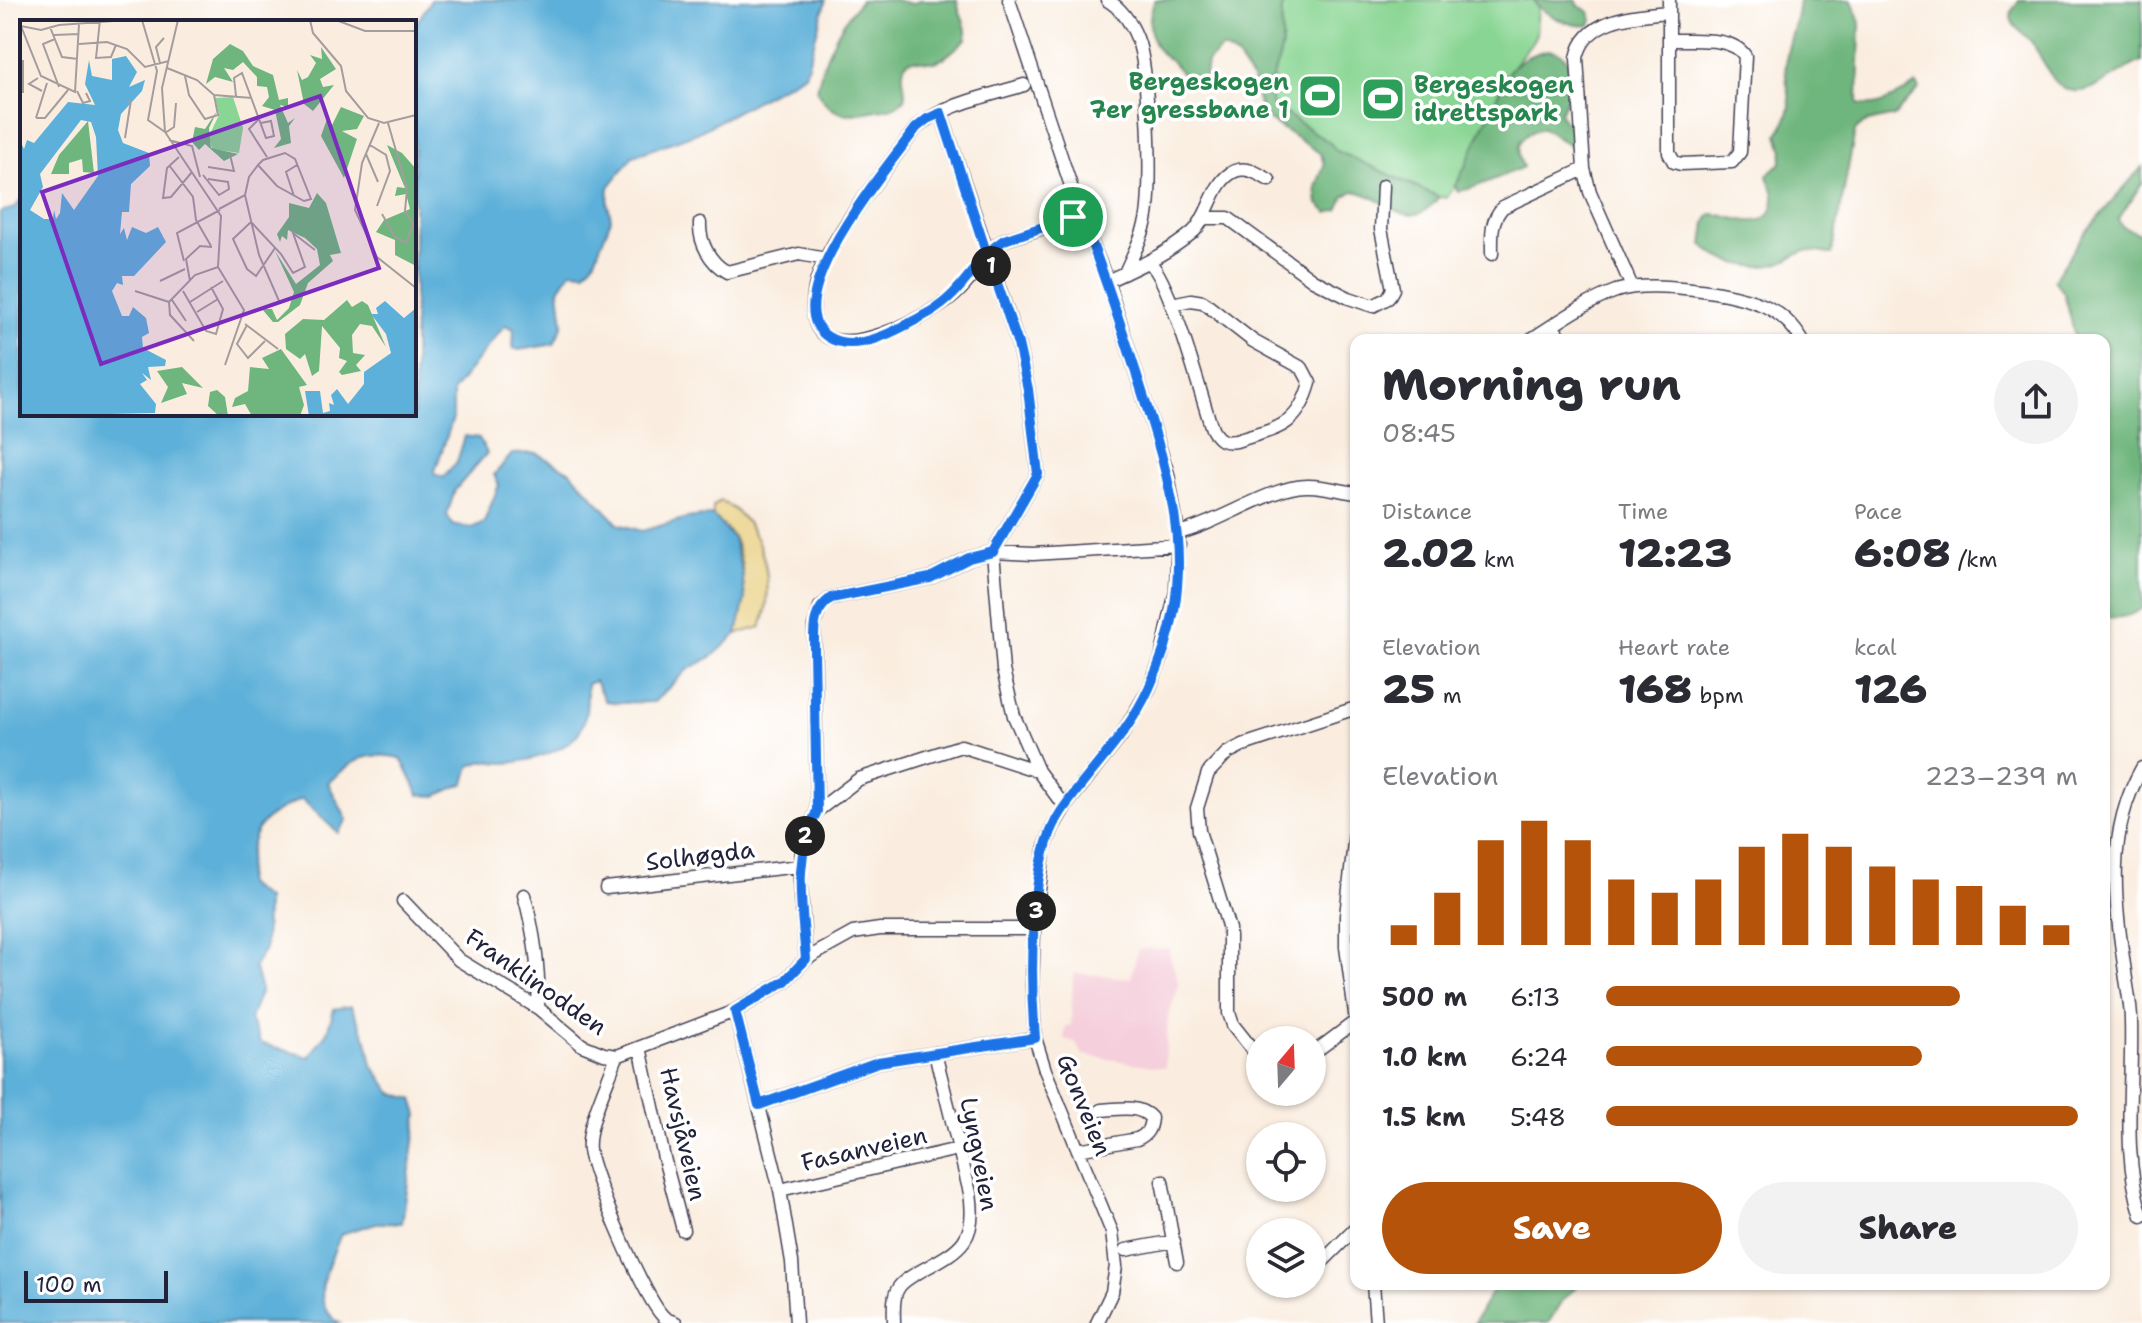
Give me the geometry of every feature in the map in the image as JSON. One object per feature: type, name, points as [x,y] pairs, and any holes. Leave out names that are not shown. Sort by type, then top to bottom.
[{"type":"street","name":"Gonveien","points":[[1009,0],[1081,216],[1107,281],[1168,474],[1178,539],[1171,622],[1149,689],[1111,751],[1066,805],[1053,827],[1044,850],[1034,929],[1032,985],[1035,1038],[1112,1232],[1116,1266],[1112,1292],[1097,1323]]},
{"type":"street","points":[[1107,0],[1127,19],[1138,39],[1144,63],[1150,190],[1146,222],[1125,273]]},
{"type":"street","points":[[1632,287],[1590,192],[1584,169],[1576,69],[1581,43],[1594,31],[1619,19],[1669,6],[1669,40],[1671,158],[1681,164],[1732,162],[1740,152],[1742,138],[1745,56],[1737,47],[1722,42],[1669,40]]},
{"type":"street","points":[[1024,85],[941,113],[916,128],[826,259],[815,287],[813,312],[819,329],[832,339],[852,343],[887,333],[950,299],[987,255],[1004,240],[1081,216]]},
{"type":"street","points":[[941,113],[1018,344],[1028,389],[1038,474],[993,552],[1003,670],[1014,716],[1038,771],[1066,805]]},
{"type":"street","points":[[1492,254],[1494,216],[1503,207],[1584,169]]},
{"type":"street","points":[[1107,281],[1150,263],[1194,230],[1225,179],[1234,171],[1255,171],[1269,180]]},
{"type":"street","points":[[1204,218],[1228,218],[1324,287],[1373,306],[1388,298],[1393,289],[1381,229],[1383,186]]},
{"type":"street","points":[[700,223],[699,233],[704,247],[727,272],[799,254],[826,259]]},
{"type":"street","points":[[1150,263],[1162,277],[1171,304],[1216,436],[1226,442],[1236,441],[1291,421],[1297,415],[1310,383],[1302,368],[1253,341],[1203,302],[1191,300],[1171,304]]},
{"type":"street","points":[[1539,334],[1613,292],[1632,287],[1677,287],[1756,303],[1777,313],[1796,334]]},
{"type":"street","points":[[1552,326],[1558,334]]},
{"type":"street","points":[[817,811],[814,626],[820,607],[831,598],[930,578],[969,558],[993,552],[1033,554],[1178,539],[1287,490],[1306,486],[1350,492]]},
{"type":"street","points":[[1246,1041],[1233,1025],[1229,1013],[1229,929],[1199,831],[1197,808],[1201,792],[1216,761],[1227,753],[1350,710]]},
{"type":"street","points":[[806,959],[799,866],[807,831],[817,811],[859,779],[961,746],[1038,771]]},
{"type":"street","points":[[2142,768],[2126,803],[2114,864],[2115,904],[2131,1018],[2131,1176],[2142,1216]]},
{"type":"street","name":"Solhøgda","points":[[606,888],[799,866]]},
{"type":"street","points":[[1350,879],[1346,916],[1350,977]]},
{"type":"street","points":[[524,895],[539,988],[538,1008]]},
{"type":"street","name":"Franklinodden","points":[[403,901],[459,960],[538,1008],[582,1045],[617,1056]]},
{"type":"street","points":[[676,1323],[664,1318],[653,1302],[610,1215],[589,1148],[592,1129],[617,1056],[735,1011],[785,981],[806,959],[841,938],[867,929],[1034,929]]},
{"type":"street","points":[[735,1011],[780,1190],[792,1262],[796,1323]]},
{"type":"street","points":[[1326,1044],[1350,1026]]},
{"type":"street","points":[[759,1105],[878,1062],[1035,1038]]},
{"type":"street","name":"Havsjåveien","points":[[640,1047],[683,1230]]},
{"type":"street","name":"Lyngveien","points":[[894,1323],[894,1298],[899,1287],[952,1254],[962,1246],[970,1231],[972,1210],[935,1053]]},
{"type":"street","points":[[1078,1150],[1137,1139],[1150,1126],[1151,1118],[1143,1111],[1101,1110]]},
{"type":"street","name":"Fasanveien","points":[[780,1190],[958,1149]]},
{"type":"street","points":[[1162,1181],[1177,1262]]},
{"type":"street","points":[[1326,1258],[1350,1234]]},
{"type":"street","points":[[1126,1250],[1174,1241]]},
{"type":"street","points":[[1373,1290],[1376,1323]]},
{"type":"shaded area","points":[[1168,948],[1179,985],[1168,1016],[1165,1068],[1083,1055],[1075,1042],[1064,1039],[1066,1026],[1071,1025],[1073,973],[1131,978],[1138,949]]},
{"type":"green space","points":[[861,0],[894,0],[913,4],[919,0],[957,0],[966,28],[966,39],[938,61],[907,62],[903,75],[905,98],[896,106],[843,113],[830,107],[817,91],[833,43]]},
{"type":"green space","points":[[1155,0],[1284,0],[1281,52],[1270,88],[1272,105],[1329,142],[1337,151],[1439,197],[1428,209],[1407,214],[1353,191],[1344,197],[1338,210],[1328,213],[1318,204],[1316,187],[1324,165],[1321,154],[1262,115],[1252,79],[1237,57],[1222,48],[1207,62],[1205,76],[1197,85],[1186,78],[1154,43],[1150,21]]},
{"type":"green space","name":"Bergeskogen idrettspark","points":[[1284,0],[1533,0],[1538,8],[1536,34],[1509,71],[1462,174],[1447,198],[1336,151],[1329,142],[1272,105],[1270,88],[1281,52]]},
{"type":"green space","points":[[1533,0],[1576,0],[1589,12],[1592,20],[1590,25],[1567,22],[1544,11]]},
{"type":"green space","points":[[1799,0],[1852,0],[1860,22],[1858,104],[1881,103],[1916,84],[1919,89],[1894,116],[1864,123],[1855,131],[1832,254],[1806,251],[1767,266],[1737,264],[1703,245],[1706,222],[1711,214],[1758,221],[1766,218],[1771,211],[1774,195],[1767,175],[1781,163],[1783,151],[1778,134],[1790,103],[1786,61]]},
{"type":"green space","points":[[2019,0],[2142,0],[2142,61],[2091,89],[2066,89],[2053,78],[2030,40],[2013,23],[2011,14]]},
{"type":"green space","points":[[1548,50],[1562,55],[1569,66],[1570,89],[1560,114],[1573,132],[1572,144],[1570,146],[1543,128],[1535,130],[1524,137],[1519,147],[1523,167],[1457,191],[1456,186],[1509,71],[1526,58]]},
{"type":"green space","points":[[2142,167],[2142,183],[2118,220],[2123,227],[2142,235],[2142,608],[2114,618],[2110,617],[2110,334],[2074,334],[2064,293],[2054,280],[2084,234]]},
{"type":"green space","points":[[1493,1290],[1573,1290],[1548,1323],[1474,1323]]},
{"type":"sand","points":[[720,501],[735,510],[747,523],[757,539],[767,575],[766,611],[761,627],[737,634],[743,575],[734,539],[713,515],[713,507]]},
{"type":"water","points":[[431,0],[826,0],[805,74],[697,133],[633,156],[609,187],[611,219],[594,262],[585,272],[571,271],[559,289],[563,324],[554,344],[519,350],[513,348],[514,329],[505,325],[453,391],[453,418],[434,474],[443,477],[457,462],[465,436],[479,438],[487,453],[455,490],[447,515],[453,525],[472,528],[484,522],[499,485],[494,475],[512,454],[536,453],[571,472],[618,524],[642,531],[687,518],[713,515],[733,538],[742,572],[745,599],[737,634],[713,656],[687,670],[654,702],[605,701],[595,681],[587,684],[582,727],[573,739],[546,755],[515,762],[477,763],[470,766],[465,783],[436,796],[419,795],[401,758],[369,756],[345,768],[328,783],[347,820],[338,833],[302,799],[273,814],[258,830],[250,851],[246,884],[266,899],[265,949],[254,966],[261,990],[250,1019],[260,1043],[309,1057],[327,1032],[334,1009],[351,1006],[367,1040],[372,1065],[392,1093],[413,1099],[418,1115],[402,1223],[376,1223],[341,1234],[327,1269],[322,1293],[324,1304],[340,1323],[0,1323],[0,212],[15,208],[20,201],[20,416],[416,416],[416,24]]},
{"type":"place","name":"Bergeskogen 7er gressbane 1","points":[[1320,96]]},
{"type":"place","name":"Bergeskogen idrettspark","points":[[1383,99]]},
{"type":"route","points":[[1073,217],[1004,240],[995,246],[987,255],[969,279],[950,299],[887,333],[865,341],[840,342],[819,329],[813,312],[815,287],[826,259],[850,220],[916,128],[941,113],[987,255],[1018,344],[1028,389],[1038,474],[993,552],[969,558],[930,578],[831,598],[820,607],[814,626],[817,811],[807,831],[799,866],[806,959],[785,981],[735,1011],[759,1105],[878,1062],[1035,1038],[1032,985],[1034,929],[1044,850],[1059,814],[1111,751],[1149,689],[1171,622],[1179,545],[1168,474],[1107,281],[1081,216],[1073,217]]}]
